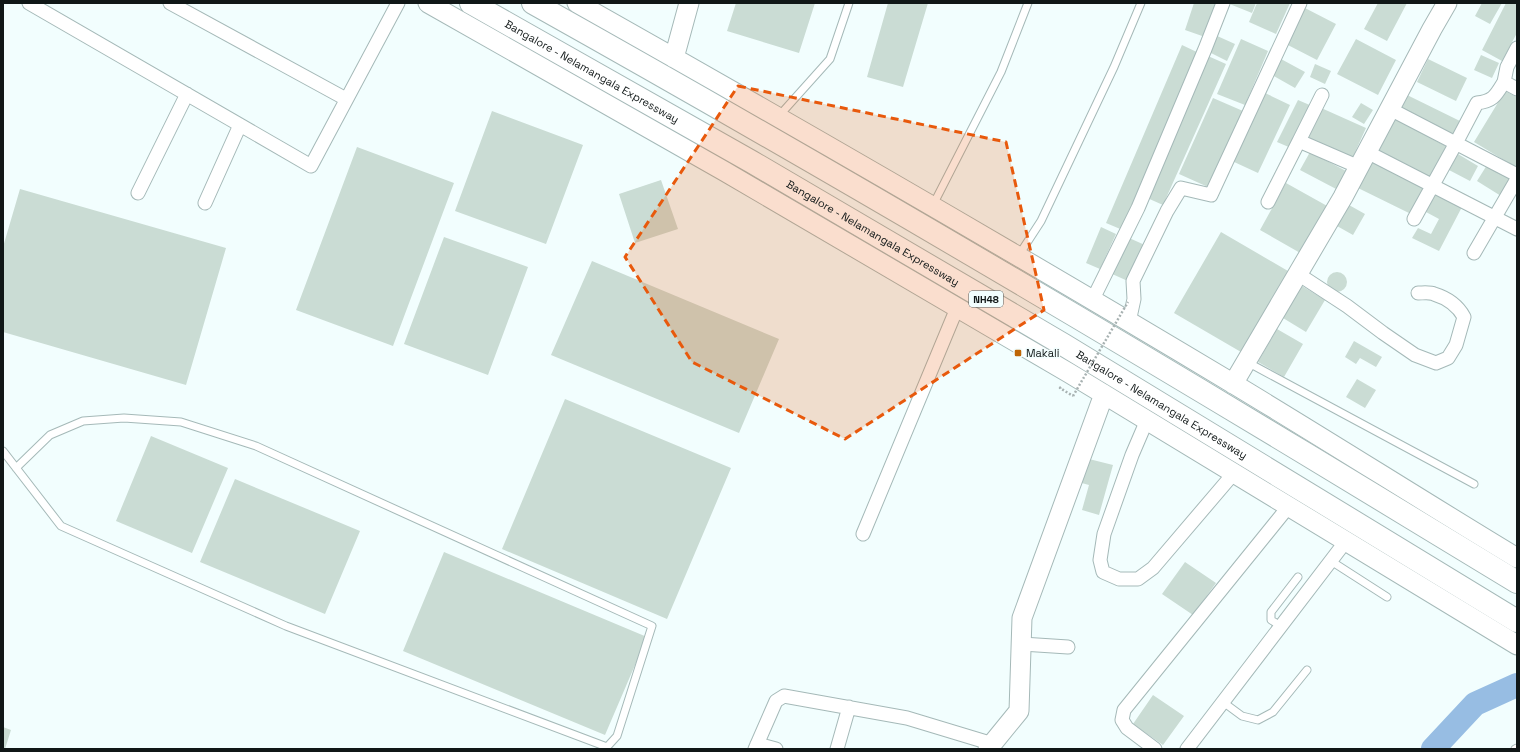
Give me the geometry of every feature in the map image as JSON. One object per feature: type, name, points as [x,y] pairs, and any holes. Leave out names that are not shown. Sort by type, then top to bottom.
[{"type":"highway","name":"Bangalore - Nelamangala Expressway","points":[[471,3],[758,166],[1064,345],[1489,616],[1517,622]]},
{"type":"highway","name":"NH48","points":[[533,3],[660,74],[924,226],[1185,381],[1514,580]]},
{"type":"street","points":[[29,3],[311,166],[398,3]]},
{"type":"street","points":[[170,3],[346,99]]},
{"type":"street","points":[[428,3],[724,171],[1104,394],[1346,541],[1489,616],[1517,645]]},
{"type":"street","points":[[577,3],[778,117],[1018,257],[1233,384],[1517,558]]},
{"type":"street","points":[[674,58],[689,3]]},
{"type":"street","points":[[1092,301],[1138,208],[1223,3]]},
{"type":"street","points":[[1128,322],[1134,299],[1133,282],[1168,211],[1181,188],[1211,195],[1300,3]]},
{"type":"street","points":[[1233,384],[1298,274],[1363,159],[1447,3]]},
{"type":"street","points":[[1414,219],[1477,103],[1486,102],[1495,97],[1504,82],[1508,66],[1517,48]]},
{"type":"street","points":[[1504,82],[1517,89]]},
{"type":"street","points":[[138,193],[187,94]]},
{"type":"street","points":[[1268,202],[1322,95]]},
{"type":"street","points":[[1390,109],[1517,175]]},
{"type":"street","points":[[205,203],[240,125]]},
{"type":"street","points":[[1299,141],[1363,159],[1433,185],[1517,229]]},
{"type":"street","points":[[1474,253],[1496,218],[1517,179]]},
{"type":"street","points":[[1298,274],[1348,306],[1383,333],[1415,354],[1436,363],[1448,358],[1456,345],[1464,317],[1460,309],[1454,304],[1434,293],[1418,293]]},
{"type":"street","points":[[863,534],[957,308]]},
{"type":"street","points":[[776,749],[756,747],[776,701],[784,696],[907,718],[991,746],[1020,711],[1022,618],[1104,394]]},
{"type":"street","points":[[1147,420],[1132,455],[1104,534],[1100,560],[1103,572],[1119,578],[1138,579],[1153,568],[1234,473]]},
{"type":"street","points":[[1155,749],[1127,728],[1122,720],[1124,710],[1288,506]]},
{"type":"street","points":[[1187,749],[1346,541]]},
{"type":"street","points":[[1022,644],[1068,647]]},
{"type":"street","points":[[837,749],[849,707]]},
{"type":"lane","points":[[778,117],[830,58],[848,3]]},
{"type":"lane","points":[[932,207],[1001,72],[1028,3]]},
{"type":"lane","points":[[1018,257],[1041,221],[1114,67],[1141,3]]},
{"type":"lane","points":[[1247,362],[1474,484]]},
{"type":"lane","points":[[3,451],[16,468],[61,526],[294,629],[607,747],[617,736],[652,626],[256,446],[181,422],[124,418],[83,421],[50,435],[16,468]]},
{"type":"lane","points":[[1331,561],[1387,596]]},
{"type":"lane","points":[[1281,626],[1271,620],[1271,612],[1298,577]]},
{"type":"lane","points":[[1223,702],[1242,716],[1258,720],[1273,712],[1307,670]]},
{"type":"path","points":[[1060,388],[1073,396],[1128,302]]},
{"type":"highlighted area","points":[[738,86],[1006,142],[1044,310],[845,439],[692,362],[625,257]]},
{"type":"building","points":[[736,3],[815,3],[799,53],[727,31]]},
{"type":"building","points":[[888,3],[928,3],[903,87],[867,77]]},
{"type":"building","points":[[1194,3],[1217,3],[1205,37],[1185,30]]},
{"type":"building","points":[[1227,3],[1256,3],[1252,13]]},
{"type":"building","points":[[1257,3],[1290,3],[1276,34],[1249,22]]},
{"type":"building","points":[[1378,3],[1407,3],[1387,41],[1364,29]]},
{"type":"building","points":[[1482,3],[1502,3],[1490,24],[1475,16]]},
{"type":"building","points":[[1506,3],[1517,3],[1517,33],[1502,61],[1482,50]]},
{"type":"building","points":[[1303,7],[1336,24],[1317,60],[1284,43]]},
{"type":"building","points":[[1215,35],[1235,44],[1227,61],[1207,51]]},
{"type":"building","points":[[1241,39],[1268,51],[1245,105],[1217,94]]},
{"type":"building","points":[[1356,39],[1396,60],[1378,95],[1337,74]]},
{"type":"building","points":[[1182,45],[1201,54],[1125,231],[1106,223]]},
{"type":"building","points":[[1481,55],[1499,63],[1492,78],[1474,70]]},
{"type":"building","points":[[1208,56],[1226,64],[1163,205],[1145,197]]},
{"type":"building","points":[[1281,59],[1305,72],[1295,88],[1272,75]]},
{"type":"building","points":[[1428,59],[1467,78],[1456,101],[1417,82]]},
{"type":"building","points":[[1315,64],[1331,71],[1325,84],[1310,77]]},
{"type":"building","points":[[1505,91],[1517,97],[1517,168],[1474,142]]},
{"type":"building","points":[[1265,93],[1290,105],[1258,173],[1232,161]]},
{"type":"building","points":[[1405,94],[1462,122],[1453,139],[1396,111]]},
{"type":"building","points":[[1213,98],[1243,111],[1208,187],[1179,174]]},
{"type":"building","points":[[1298,100],[1312,106],[1291,148],[1277,142]]},
{"type":"building","points":[[1361,103],[1373,110],[1364,124],[1352,117]]},
{"type":"building","points":[[1319,107],[1366,128],[1351,161],[1304,140]]},
{"type":"building","points":[[492,111],[583,145],[546,244],[455,211]]},
{"type":"building","points":[[1394,118],[1449,148],[1431,180],[1377,151]]},
{"type":"building","points":[[357,147],[454,183],[393,346],[296,310]]},
{"type":"building","points":[[1310,152],[1348,172],[1338,190],[1300,170]]},
{"type":"building","points":[[1458,154],[1478,166],[1470,181],[1449,170]]},
{"type":"building","points":[[1373,160],[1427,188],[1413,215],[1358,188]]},
{"type":"building","points":[[1487,165],[1511,180],[1501,196],[1477,181]]},
{"type":"building","points":[[661,180],[678,229],[635,243],[619,194]]},
{"type":"building","points":[[1286,183],[1329,207],[1302,254],[1260,230]]},
{"type":"building","points":[[20,189],[226,248],[186,385],[3,332],[3,247]]},
{"type":"building","points":[[1436,192],[1463,205],[1439,251],[1412,238],[1418,228],[1431,234],[1439,219],[1426,212]]},
{"type":"building","points":[[1349,205],[1365,214],[1353,235],[1337,226]]},
{"type":"building","points":[[1101,227],[1116,234],[1100,269],[1086,263]]},
{"type":"building","points":[[1221,232],[1288,271],[1241,352],[1174,313]]},
{"type":"building","points":[[444,237],[528,267],[488,375],[404,344]]},
{"type":"building","points":[[1127,237],[1147,246],[1130,282],[1110,273]]},
{"type":"building","points":[[592,261],[779,339],[739,433],[551,355]]},
{"type":"building","points":[[1333,272],[1341,272],[1347,278],[1347,286],[1341,292],[1333,292],[1327,286],[1327,278]]},
{"type":"building","points":[[1302,286],[1325,300],[1306,332],[1283,318]]},
{"type":"building","points":[[1277,329],[1303,344],[1284,377],[1258,362]]},
{"type":"building","points":[[1354,341],[1382,357],[1376,367],[1360,358],[1356,364],[1345,357]]},
{"type":"building","points":[[1357,379],[1376,390],[1365,408],[1346,397]]},
{"type":"building","points":[[565,399],[731,468],[667,619],[502,549]]},
{"type":"building","points":[[151,436],[228,468],[192,553],[116,521]]},
{"type":"building","points":[[1085,458],[1113,465],[1099,515],[1082,510],[1089,485],[1078,482]]},
{"type":"building","points":[[235,479],[360,531],[325,614],[200,562]]},
{"type":"building","points":[[444,552],[647,637],[605,735],[403,651]]},
{"type":"building","points":[[1185,562],[1216,583],[1193,615],[1162,594]]},
{"type":"building","points":[[1153,695],[1184,716],[1163,745],[1133,724]]},
{"type":"building","points":[[3,727],[11,730],[5,749],[3,749]]},
{"type":"waterway","points":[[1433,749],[1475,704],[1517,685]]},
{"type":"place","name":"Makali","points":[[1018,353]]}]
